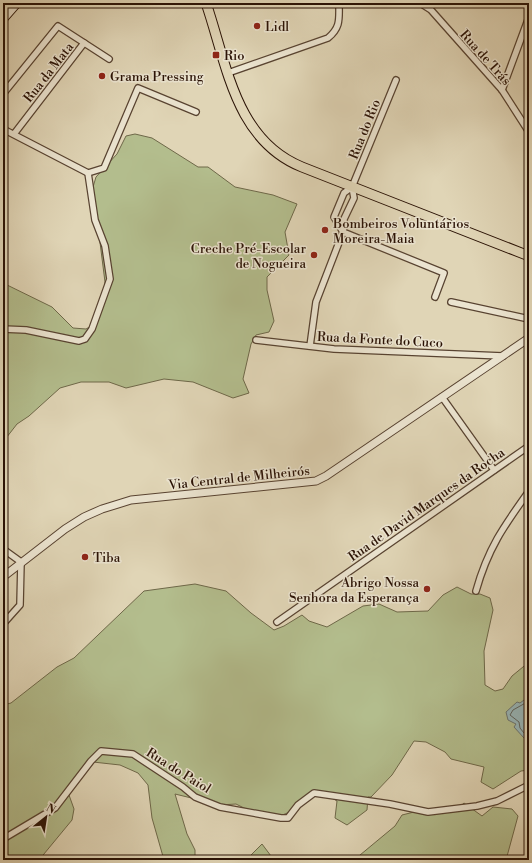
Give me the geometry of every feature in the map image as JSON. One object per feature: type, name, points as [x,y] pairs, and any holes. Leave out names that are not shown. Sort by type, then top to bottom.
[{"type":"main road","points":[[3,19],[17,3]]},
{"type":"main road","points":[[206,3],[228,73],[247,121],[254,131],[274,152],[287,161],[529,256]]},
{"type":"street","points":[[228,73],[328,38],[336,31],[339,24],[340,3]]},
{"type":"street","name":"Rua de Trás","points":[[420,3],[431,10],[502,90],[529,132]]},
{"type":"street","points":[[502,90],[529,18]]},
{"type":"street","name":"Rua da Mata","points":[[3,94],[58,26],[109,59]]},
{"type":"street","name":"Rua da Mata","points":[[14,134],[84,44]]},
{"type":"street","name":"Rua do Rio","points":[[343,232],[334,217],[344,193],[352,187],[396,80]]},
{"type":"street","points":[[3,129],[88,173],[104,168],[138,88],[196,112]]},
{"type":"street","points":[[3,329],[26,330],[79,341],[85,339],[92,329],[110,280],[105,246],[95,220],[88,173]]},
{"type":"street","name":"Rua do Rio","points":[[310,346],[316,302],[343,232],[344,219],[354,198],[352,187]]},
{"type":"street","points":[[343,232],[444,273],[435,297]]},
{"type":"street","points":[[451,302],[529,319]]},
{"type":"street","name":"Via Central de Milheirós","points":[[3,577],[65,529],[84,517],[124,502],[316,481],[326,476],[529,338]]},
{"type":"street","name":"Rua da Fonte do Cuco","points":[[256,340],[334,349],[503,356]]},
{"type":"street","points":[[442,397],[494,470]]},
{"type":"street","name":"Rua de David Marques da Rocha","points":[[277,622],[529,446]]},
{"type":"street","points":[[476,591],[488,555],[499,533],[529,491]]},
{"type":"street","points":[[3,548],[21,562],[20,605],[3,624]]},
{"type":"street","name":"Rua do Paiol","points":[[3,839],[55,808],[91,761],[101,751],[133,754],[183,787],[195,797],[220,807],[281,818],[288,818],[298,805],[314,793],[390,804],[428,812],[478,806],[497,801],[529,785]]},
{"type":"green space","points":[[135,134],[152,138],[198,167],[208,167],[235,187],[273,195],[297,204],[285,232],[289,255],[267,277],[267,290],[274,321],[269,332],[256,335],[251,344],[243,379],[249,393],[233,398],[193,382],[164,379],[126,388],[109,382],[81,382],[60,388],[29,416],[17,424],[3,442],[3,283],[52,307],[73,328],[86,329],[93,325],[103,298],[105,282],[93,187],[96,177],[117,154],[126,136]]},
{"type":"green space","points":[[195,584],[226,591],[251,613],[274,630],[302,615],[309,621],[327,627],[363,606],[379,604],[397,612],[428,611],[443,595],[457,587],[471,594],[480,594],[490,598],[493,610],[484,651],[485,685],[495,691],[503,689],[512,676],[529,662],[529,770],[521,771],[493,789],[481,782],[484,767],[451,759],[445,752],[426,742],[414,741],[392,775],[371,797],[368,797],[367,810],[347,825],[335,818],[337,801],[324,793],[308,795],[292,811],[280,816],[250,811],[236,804],[220,805],[175,794],[187,834],[195,850],[195,860],[164,860],[152,818],[148,785],[138,773],[120,765],[93,762],[77,780],[69,795],[74,809],[72,820],[39,860],[3,860],[3,705],[11,703],[57,667],[74,658],[144,591]]},
{"type":"green space","points":[[464,803],[482,816],[493,807],[512,809],[518,816],[506,860],[354,860],[395,826],[402,815],[418,811],[455,811]]},
{"type":"green space","points":[[262,844],[274,860],[246,860]]},
{"type":"water","points":[[529,693],[529,736],[524,738],[514,727],[516,724],[508,720],[506,712],[517,702],[520,703],[528,697],[527,694]]},
{"type":"place","name":"Lidl","points":[[257,26]]},
{"type":"place","name":"Rio","points":[[216,55]]},
{"type":"place","name":"Grama Pressing","points":[[102,76]]},
{"type":"place","name":"Bombeiros Voluntários Moreira-Maia","points":[[325,230]]},
{"type":"place","name":"Creche Pré-Escolar de Nogueira","points":[[314,255]]},
{"type":"place","name":"Tiba","points":[[85,557]]},
{"type":"place","name":"Abrigo Nossa Senhora da Esperança","points":[[427,589]]}]
